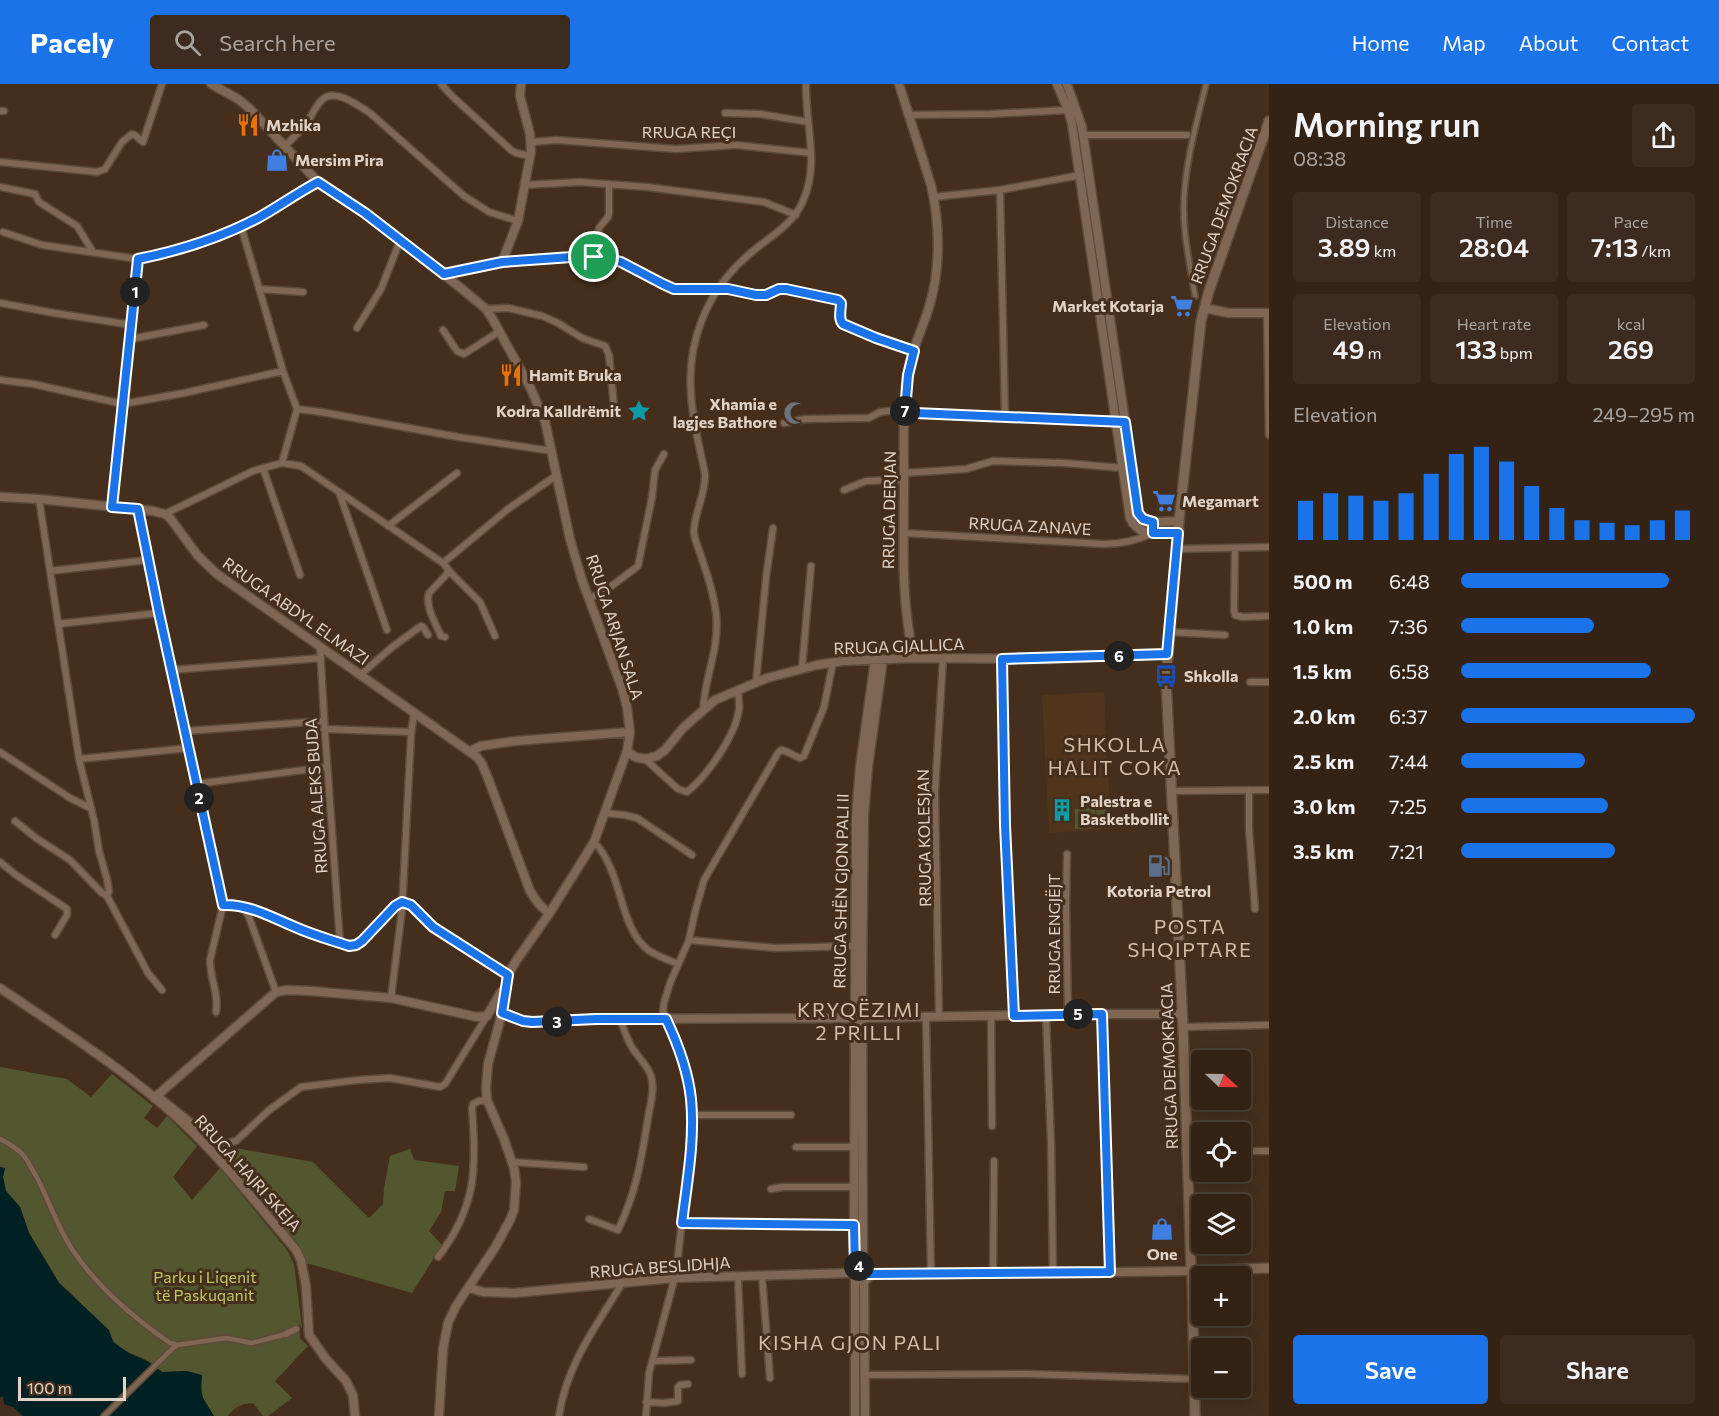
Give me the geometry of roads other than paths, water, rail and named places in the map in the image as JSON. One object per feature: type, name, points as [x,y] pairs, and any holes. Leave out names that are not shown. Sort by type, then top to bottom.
[{"type":"main road","name":"RRUGA DEMOKRACIA","points":[[1192,1266],[1167,708],[1167,654],[1198,336],[1204,308],[1269,121]]},
{"type":"main road","points":[[1251,1268],[1269,1268]]},
{"type":"main road","name":"RRUGA DEMOKRACIA","points":[[1195,1398],[1195,1416]]},
{"type":"street","points":[[0,162],[98,172],[105,169],[122,142],[132,134],[142,142],[162,84]]},
{"type":"street","name":"RRUGA ARJAN SALA","points":[[211,84],[248,107],[318,182],[365,213],[486,309],[500,331],[545,421],[570,539],[582,580],[627,705],[630,732],[627,751],[594,842],[508,975],[502,1013],[488,1064],[486,1089],[487,1100],[512,1162],[516,1197],[510,1220],[496,1246],[451,1316],[444,1336],[439,1416]]},
{"type":"street","points":[[441,84],[511,150],[530,156]]},
{"type":"street","points":[[502,262],[518,220],[532,142],[520,96],[520,84]]},
{"type":"street","points":[[703,709],[715,653],[717,626],[716,611],[694,532],[705,486],[690,379],[695,339],[718,288],[736,266],[788,224],[803,203],[811,179],[806,84]]},
{"type":"street","name":"RRUGA DERJAN","points":[[899,84],[934,197],[938,268],[929,308],[908,375],[905,411],[903,578],[914,658]]},
{"type":"street","points":[[1058,84],[1068,110],[1084,174],[1138,511],[1143,519],[1153,522],[1179,521]]},
{"type":"street","points":[[1067,84],[1079,115],[1083,135],[1084,174],[1114,421],[1131,521],[1141,531],[1178,533]]},
{"type":"street","points":[[1195,296],[1184,220],[1184,199],[1185,181],[1206,84]]},
{"type":"street","points":[[284,147],[306,124],[320,101],[329,95],[336,96],[370,113],[434,171],[478,206],[502,217],[518,220]]},
{"type":"street","points":[[908,115],[1068,110]]},
{"type":"street","points":[[725,113],[760,114],[808,122]]},
{"type":"street","points":[[1083,135],[1187,135]]},
{"type":"street","name":"RRUGA REÇI","points":[[532,142],[556,140],[676,149],[736,145],[811,153]]},
{"type":"street","points":[[934,197],[1000,190],[1084,174]]},
{"type":"street","points":[[3,232],[42,245],[138,259],[183,249],[241,226],[318,182]]},
{"type":"street","points":[[525,185],[559,182],[609,184],[764,202],[796,215]]},
{"type":"street","points":[[594,257],[599,228],[609,214],[609,184]]},
{"type":"street","points":[[0,187],[35,194],[39,202],[77,226],[93,252]]},
{"type":"street","points":[[1000,190],[1005,417]]},
{"type":"street","points":[[241,226],[283,371],[297,409],[282,463]]},
{"type":"street","points":[[357,328],[381,290],[400,241]]},
{"type":"street","points":[[444,274],[502,262],[606,258],[621,262],[674,289],[718,288],[766,295],[779,289],[786,289],[838,300],[841,303],[840,318],[843,324],[914,351]]},
{"type":"street","points":[[112,507],[138,259]]},
{"type":"street","points":[[259,289],[303,292]]},
{"type":"street","points":[[0,303],[132,325]]},
{"type":"street","points":[[486,309],[508,308],[542,316],[558,322],[582,339],[605,346],[609,355],[614,406]]},
{"type":"street","points":[[1204,308],[1229,314],[1268,313],[1269,435]]},
{"type":"street","points":[[131,339],[204,325]]},
{"type":"street","points":[[443,330],[458,351],[464,354],[500,331]]},
{"type":"street","points":[[0,380],[33,384],[123,404],[283,371]]},
{"type":"street","points":[[297,409],[552,451]]},
{"type":"street","points":[[784,423],[806,419],[869,418],[880,412],[901,410],[915,413],[1125,422]]},
{"type":"street","points":[[590,598],[605,591],[638,566],[655,470],[664,454]]},
{"type":"street","points":[[844,490],[866,481],[966,469],[993,461],[1064,463],[1122,468]]},
{"type":"street","points":[[0,497],[138,509],[165,514],[263,468],[282,463],[301,466],[443,563],[480,602],[495,636]]},
{"type":"street","points":[[263,468],[300,575]]},
{"type":"street","points":[[388,526],[457,473]]},
{"type":"street","points":[[443,563],[508,508],[557,475]]},
{"type":"street","points":[[339,492],[387,630]]},
{"type":"street","points":[[39,499],[80,759],[107,879],[109,891],[107,896]]},
{"type":"street","points":[[138,509],[223,905],[210,960],[218,1001],[216,1012]]},
{"type":"street","name":"RRUGA ABDYL ELMAZI","points":[[165,514],[198,556],[217,574],[470,751]]},
{"type":"street","points":[[1153,522],[1153,533]]},
{"type":"street","points":[[756,683],[773,528]]},
{"type":"street","name":"RRUGA ZANAVE","points":[[903,532],[1104,544],[1138,540],[1153,533]]},
{"type":"street","points":[[1177,549],[1269,547]]},
{"type":"street","points":[[1235,548],[1235,615],[1269,616]]},
{"type":"street","points":[[50,571],[148,560]]},
{"type":"street","points":[[802,668],[811,566]]},
{"type":"street","points":[[445,637],[441,636],[428,597],[447,574],[448,569]]},
{"type":"street","points":[[58,624],[159,613]]},
{"type":"street","points":[[360,675],[421,626],[428,635]]},
{"type":"street","points":[[1169,632],[1225,635]]},
{"type":"street","name":"RRUGA ALEKS BUDA","points":[[320,647],[340,943]]},
{"type":"street","name":"RRUGA GJALLICA","points":[[645,759],[657,756],[665,750],[683,728],[715,700],[756,683],[802,668],[832,662],[879,659],[1002,659],[1167,654]]},
{"type":"street","points":[[172,670],[321,658]]},
{"type":"street","name":"RRUGA KOLESJAN","points":[[939,1017],[935,792],[943,658]]},
{"type":"street","name":"RRUGA SHËN GJON PALI II","points":[[855,1416],[859,1018],[854,946],[857,793],[879,659]]},
{"type":"street","name":"RRUGA SHËN GJON PALI II","points":[[865,1416],[865,1375],[854,1225],[854,1147],[864,815],[879,659]]},
{"type":"street","points":[[1002,659],[1005,825],[1014,1016]]},
{"type":"street","points":[[645,1416],[646,1389],[674,1278],[688,1175],[692,1115],[690,1090],[684,1063],[663,1011],[664,1003],[689,940],[704,880],[778,753],[784,750],[800,758],[804,756],[824,707],[832,662]]},
{"type":"street","points":[[1250,682],[1269,682]]},
{"type":"street","points":[[627,751],[635,757],[645,759],[678,789],[687,792],[726,744],[740,708],[738,691]]},
{"type":"street","points":[[391,998],[402,902],[414,712]]},
{"type":"street","points":[[185,731],[324,725],[411,732]]},
{"type":"street","points":[[549,914],[530,891],[482,764],[470,751],[481,746],[515,741],[630,732]]},
{"type":"street","points":[[80,759],[189,748]]},
{"type":"street","points":[[0,752],[70,798],[90,808]]},
{"type":"street","points":[[196,784],[327,767]]},
{"type":"street","points":[[1249,790],[1249,829],[1255,909]]},
{"type":"street","points":[[1171,792],[1269,790]]},
{"type":"street","points":[[605,813],[624,814],[638,818],[692,855]]},
{"type":"street","points":[[15,821],[70,860],[107,896],[148,973],[162,990]]},
{"type":"street","points":[[594,842],[609,864],[637,936],[650,951],[678,964]]},
{"type":"street","name":"RRUGA ENGJËJT","points":[[1067,854],[1068,1014]]},
{"type":"street","points":[[0,861],[16,875],[67,909],[67,915],[55,935]]},
{"type":"street","points":[[223,905],[251,908],[301,930],[349,946],[362,941],[395,906],[402,902],[411,905],[433,927],[508,975]]},
{"type":"street","points":[[243,907],[249,916],[276,992]]},
{"type":"street","points":[[689,940],[775,948],[854,946]]},
{"type":"street","name":"RRUGA HAJRI SKEJA","points":[[0,988],[156,1096],[219,1159],[296,1250],[304,1273],[309,1335],[346,1381],[353,1395],[355,1416]]},
{"type":"street","points":[[487,1017],[477,1017],[391,998],[311,991],[276,992],[156,1096],[200,1129],[220,1142],[227,1143],[236,1141],[268,1111],[301,1087],[390,1078],[440,1087],[445,1084],[487,1017],[501,992],[506,989]]},
{"type":"street","points":[[502,1013],[532,1022],[620,1019],[1182,1014]]},
{"type":"street","points":[[1102,1014],[1110,1272]]},
{"type":"street","points":[[991,1016],[992,1126]]},
{"type":"street","points":[[1046,1016],[1053,1273]]},
{"type":"street","points":[[926,1017],[931,1274]]},
{"type":"street","points":[[589,1219],[618,1230],[629,1207],[638,1176],[650,1103],[652,1088],[649,1072],[632,1047],[620,1019]]},
{"type":"street","points":[[1183,1027],[1269,1025]]},
{"type":"street","points":[[438,1257],[454,1235],[470,1198],[475,1149],[472,1109],[473,1104],[487,1100]]},
{"type":"street","points":[[692,1115],[791,1115]]},
{"type":"street","points":[[0,1139],[16,1148],[24,1156],[43,1188],[64,1236],[80,1261],[128,1312],[170,1343],[177,1345],[226,1338],[252,1343],[296,1329]]},
{"type":"street","points":[[795,1147],[854,1147]]},
{"type":"street","points":[[1255,1151],[1269,1151]]},
{"type":"street","points":[[993,1273],[994,1161]]},
{"type":"street","points":[[512,1162],[584,1167]]},
{"type":"street","points":[[771,1189],[854,1187]]},
{"type":"street","points":[[682,1223],[854,1225]]},
{"type":"street","points":[[858,1274],[868,1279],[869,1274],[1191,1270]]},
{"type":"street","name":"RRUGA BESLIDHJA","points":[[470,1288],[483,1292],[514,1293],[674,1278],[858,1274]]},
{"type":"street","points":[[762,1276],[770,1378]]},
{"type":"street","points":[[738,1277],[742,1374]]},
{"type":"street","points":[[559,1416],[563,1393],[576,1359],[623,1282]]},
{"type":"street","points":[[169,1352],[170,1343]]},
{"type":"street","points":[[104,1416],[177,1345]]},
{"type":"street","points":[[652,1361],[691,1360]]},
{"type":"street","points":[[865,1375],[1028,1374],[1191,1379]]},
{"type":"street","points":[[646,1402],[678,1401],[678,1387],[688,1384]]},
{"type":"water","points":[[0,1167],[5,1168],[3,1177],[6,1191],[20,1207],[29,1233],[59,1283],[109,1330],[113,1342],[129,1353],[147,1361],[162,1372],[187,1371],[202,1375],[202,1394],[214,1416],[23,1416],[13,1407],[4,1404],[3,1397],[0,1397]]},
{"type":"place","name":"Mzhika","points":[[248,125]]},
{"type":"place","name":"Mersim Pira","points":[[277,160]]},
{"type":"place","name":"Market Kotarja","points":[[1182,306]]},
{"type":"place","name":"Hamit Bruka","points":[[511,375]]},
{"type":"place","name":"Kodra Kalldrëmit","points":[[639,411]]},
{"type":"place","name":"Xhamia e lagjes Bathore","points":[[795,413]]},
{"type":"place","name":"Megamart","points":[[1164,501]]},
{"type":"place","name":"Shkolla","points":[[1166,676]]},
{"type":"place","name":"Palestra e Basketbollit","points":[[1062,810]]},
{"type":"place","name":"Kotoria Petrol","points":[[1159,866]]},
{"type":"place","name":"One","points":[[1162,1229]]},
{"type":"district","name":"SHKOLLA HALIT COKA","points":[[1115,756]]},
{"type":"district","name":"POSTA SHQIPTARE","points":[[1190,938]]},
{"type":"district","name":"KRYQËZIMI 2 PRILLI","points":[[859,1022]]},
{"type":"district","name":"KISHA GJON PALI","points":[[850,1343]]},
{"type":"park label","name":"Parku i Liqenit të Paskuqanit","points":[[205,1286]]}]
